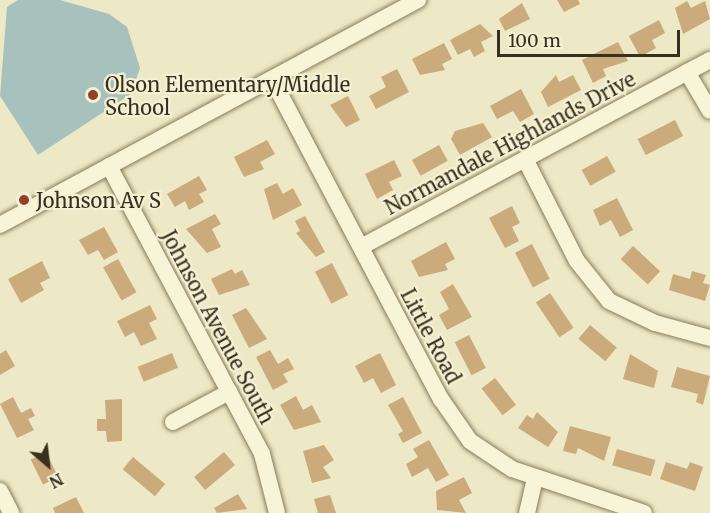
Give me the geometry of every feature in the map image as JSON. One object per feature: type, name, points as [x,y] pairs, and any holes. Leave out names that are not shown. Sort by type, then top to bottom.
[{"type":"street","points":[[0,225],[418,0]]},
{"type":"street","name":"Normandale Highlands Drive","points":[[361,247],[710,60]]},
{"type":"street","points":[[687,72],[710,111]]},
{"type":"street","name":"Little Road","points":[[272,79],[454,421],[490,457],[536,478],[644,513]]},
{"type":"street","points":[[525,159],[577,261],[609,301],[655,323],[710,338]]},
{"type":"street","name":"Johnson Avenue South","points":[[109,166],[270,474],[277,513]]},
{"type":"street","points":[[173,422],[229,392]]},
{"type":"street","points":[[527,513],[536,478]]},
{"type":"street","points":[[0,491],[11,513]]},
{"type":"water","points":[[18,0],[60,0],[109,14],[127,27],[140,68],[131,94],[38,155],[0,96],[7,7]]},
{"type":"building","points":[[557,0],[578,0],[580,4],[564,12]]},
{"type":"building","points":[[687,1],[691,8],[705,1],[710,19],[683,34],[675,8]]},
{"type":"building","points":[[522,3],[530,19],[505,31],[499,19]]},
{"type":"building","points":[[659,20],[665,33],[652,40],[656,48],[640,57],[629,36]]},
{"type":"building","points":[[480,24],[493,36],[481,42],[485,51],[474,57],[470,49],[458,55],[450,40]]},
{"type":"building","points":[[618,42],[628,61],[603,69],[606,76],[593,83],[582,60]]},
{"type":"building","points":[[444,43],[452,59],[442,64],[445,70],[420,75],[412,59]]},
{"type":"building","points":[[397,69],[409,92],[376,109],[369,96],[386,87],[381,77]]},
{"type":"building","points":[[556,75],[559,82],[573,75],[581,90],[548,107],[541,92]]},
{"type":"building","points":[[521,89],[534,114],[520,122],[513,111],[497,119],[490,106]]},
{"type":"building","points":[[348,96],[360,120],[346,127],[330,105]]},
{"type":"building","points":[[675,120],[683,136],[646,155],[638,139]]},
{"type":"building","points":[[483,123],[492,137],[460,155],[451,139],[455,131]]},
{"type":"building","points":[[267,140],[275,154],[260,162],[264,169],[244,177],[234,157]]},
{"type":"building","points":[[439,145],[448,161],[421,176],[412,160]]},
{"type":"building","points":[[607,156],[616,172],[590,186],[582,170]]},
{"type":"building","points":[[394,160],[402,176],[389,182],[393,190],[377,199],[365,174]]},
{"type":"building","points":[[199,176],[207,190],[199,194],[204,202],[189,210],[185,201],[175,207],[167,194]]},
{"type":"building","points":[[277,183],[283,194],[293,188],[302,205],[273,220],[264,189]]},
{"type":"building","points":[[617,198],[633,230],[620,237],[611,220],[600,226],[593,210]]},
{"type":"building","points":[[512,206],[520,223],[512,227],[519,241],[505,248],[489,218]]},
{"type":"building","points":[[215,214],[221,224],[212,229],[221,247],[207,253],[186,229]]},
{"type":"building","points":[[305,216],[325,252],[316,257],[296,233],[300,231],[295,221]]},
{"type":"building","points":[[104,227],[118,252],[104,260],[98,250],[88,255],[79,240]]},
{"type":"building","points":[[446,242],[455,259],[445,264],[448,270],[419,277],[411,261]]},
{"type":"building","points":[[532,244],[550,279],[533,287],[515,253]]},
{"type":"building","points":[[633,246],[660,271],[648,284],[621,259]]},
{"type":"building","points":[[118,259],[136,292],[122,300],[103,267]]},
{"type":"building","points":[[42,261],[50,278],[40,283],[44,290],[21,303],[8,279]]},
{"type":"building","points":[[332,263],[348,295],[331,304],[315,272]]},
{"type":"building","points":[[232,269],[235,274],[242,270],[250,285],[219,295],[211,279]]},
{"type":"building","points":[[692,271],[706,275],[703,283],[710,285],[705,301],[669,290],[673,274],[690,279]]},
{"type":"building","points":[[453,284],[472,317],[447,330],[439,315],[449,309],[440,292]]},
{"type":"building","points":[[550,293],[573,328],[559,337],[536,303]]},
{"type":"building","points":[[150,305],[157,319],[149,323],[157,339],[141,346],[134,332],[125,337],[117,321]]},
{"type":"building","points":[[246,308],[267,339],[249,348],[232,315]]},
{"type":"building","points":[[590,325],[617,347],[605,361],[578,339]]},
{"type":"building","points":[[469,335],[486,368],[472,375],[455,342]]},
{"type":"building","points":[[6,350],[15,366],[0,375],[0,354]]},
{"type":"building","points":[[270,350],[278,364],[288,358],[294,369],[283,374],[288,382],[273,390],[256,357]]},
{"type":"building","points":[[172,353],[178,368],[144,382],[138,367]]},
{"type":"building","points":[[380,353],[396,385],[381,393],[373,378],[364,383],[355,366]]},
{"type":"building","points":[[630,354],[658,371],[654,388],[623,379]]},
{"type":"building","points":[[677,367],[710,376],[703,405],[696,402],[698,394],[671,387]]},
{"type":"building","points":[[495,378],[516,405],[503,415],[482,388]]},
{"type":"building","points":[[296,396],[303,410],[312,405],[321,422],[294,430],[280,405]]},
{"type":"building","points":[[13,397],[21,413],[31,408],[35,416],[28,419],[34,430],[17,438],[0,404]]},
{"type":"building","points":[[403,397],[422,433],[403,443],[398,434],[403,431],[388,405]]},
{"type":"building","points":[[122,399],[122,441],[107,442],[106,431],[97,431],[97,419],[106,419],[105,400]]},
{"type":"building","points":[[537,412],[558,432],[548,447],[518,428],[527,415],[533,419]]},
{"type":"building","points":[[570,426],[611,437],[604,461],[578,448],[576,454],[563,451]]},
{"type":"building","points":[[429,440],[449,475],[436,482],[428,468],[412,477],[406,464],[418,457],[413,449]]},
{"type":"building","points":[[324,445],[334,460],[323,467],[331,478],[312,483],[303,451]]},
{"type":"building","points":[[617,449],[655,460],[651,476],[612,465]]},
{"type":"building","points":[[46,452],[58,477],[43,485],[31,459]]},
{"type":"building","points":[[224,452],[235,465],[205,490],[194,477]]},
{"type":"building","points":[[133,457],[165,484],[155,496],[123,469]]},
{"type":"building","points":[[666,462],[687,469],[690,462],[703,467],[695,491],[660,479]]},
{"type":"building","points":[[464,477],[472,493],[459,500],[466,513],[437,510],[436,491]]},
{"type":"building","points":[[238,494],[247,509],[217,513],[214,508]]},
{"type":"building","points":[[330,495],[336,513],[318,513],[314,499]]},
{"type":"building","points":[[76,497],[84,513],[55,513],[53,508]]},
{"type":"place","name":"Olson Elementary/Middle School","points":[[93,95]]},
{"type":"place","name":"Johnson Av S","points":[[24,200]]}]
